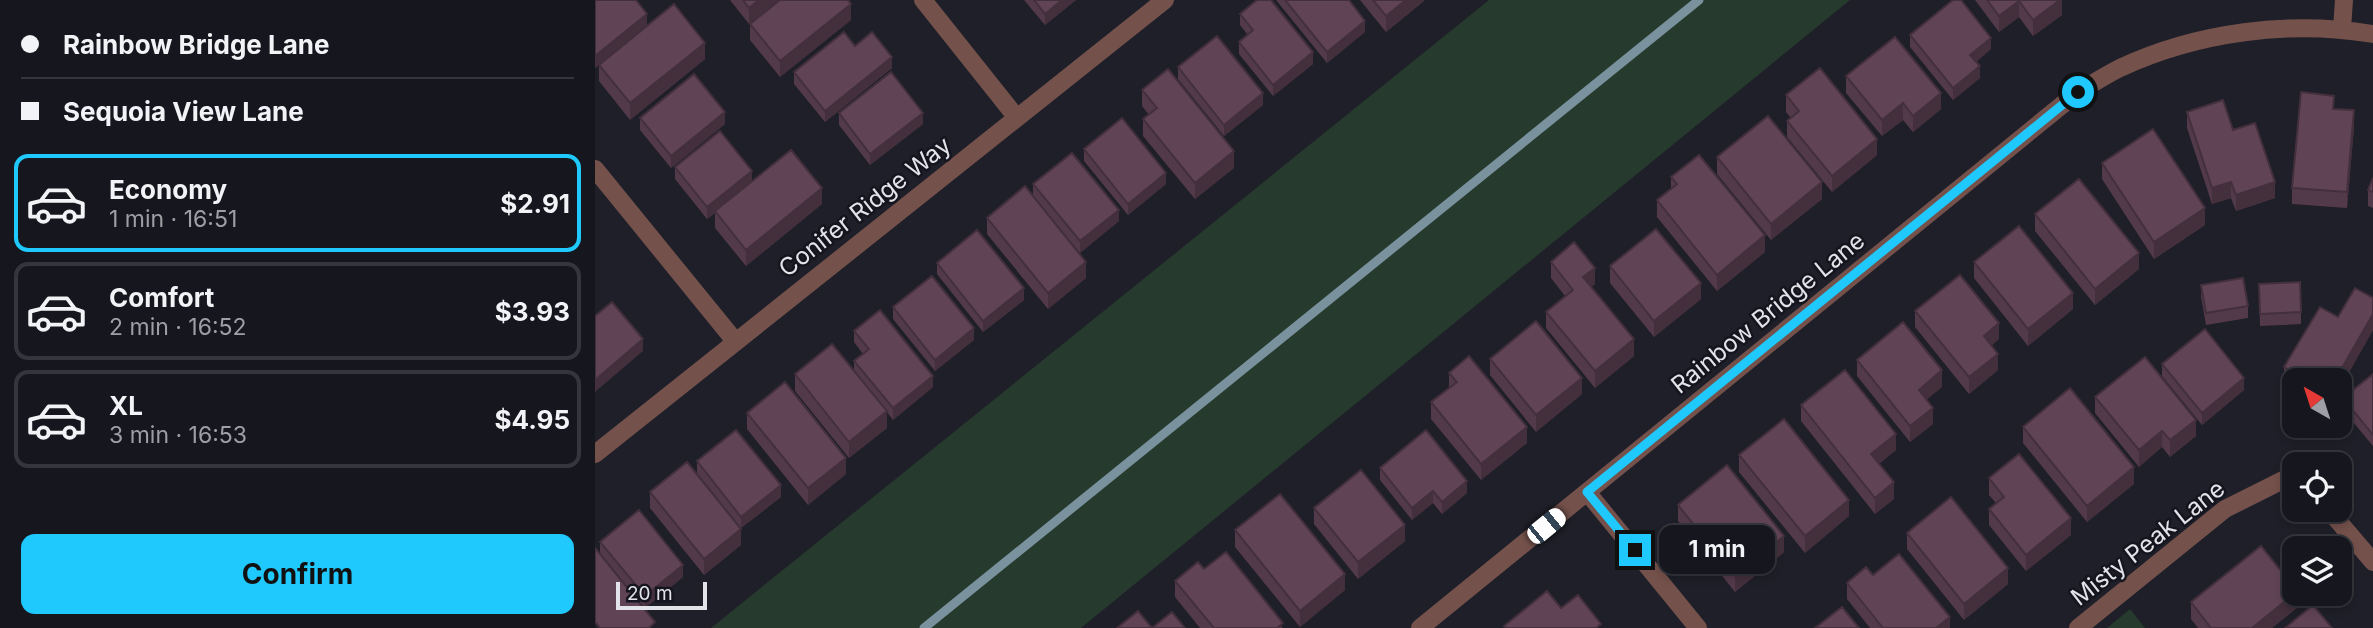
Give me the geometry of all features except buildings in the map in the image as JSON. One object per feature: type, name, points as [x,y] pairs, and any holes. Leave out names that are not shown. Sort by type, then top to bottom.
[{"type":"street","points":[[923,0],[1017,118]]},
{"type":"street","name":"Conifer Ridge Way","points":[[595,454],[1165,0]]},
{"type":"street","points":[[2342,29],[2344,0]]},
{"type":"street","name":"Rainbow Bridge Lane","points":[[1420,628],[2078,92],[2119,69],[2197,40],[2273,30],[2342,29],[2373,34]]},
{"type":"street","points":[[595,169],[734,341]]},
{"type":"street","name":"Misty Peak Lane","points":[[2078,628],[2225,509],[2282,485]]},
{"type":"street","points":[[1587,492],[1698,628]]},
{"type":"street","points":[[2337,522],[2373,562]]},
{"type":"green space","points":[[1489,0],[1850,0],[1081,628],[711,628]]},
{"type":"green space","points":[[2130,609],[2145,628],[2107,628]]},
{"type":"waterway","points":[[924,628],[1699,0]]},
{"type":"route","points":[[1635,550],[1587,492],[2078,92]]}]
